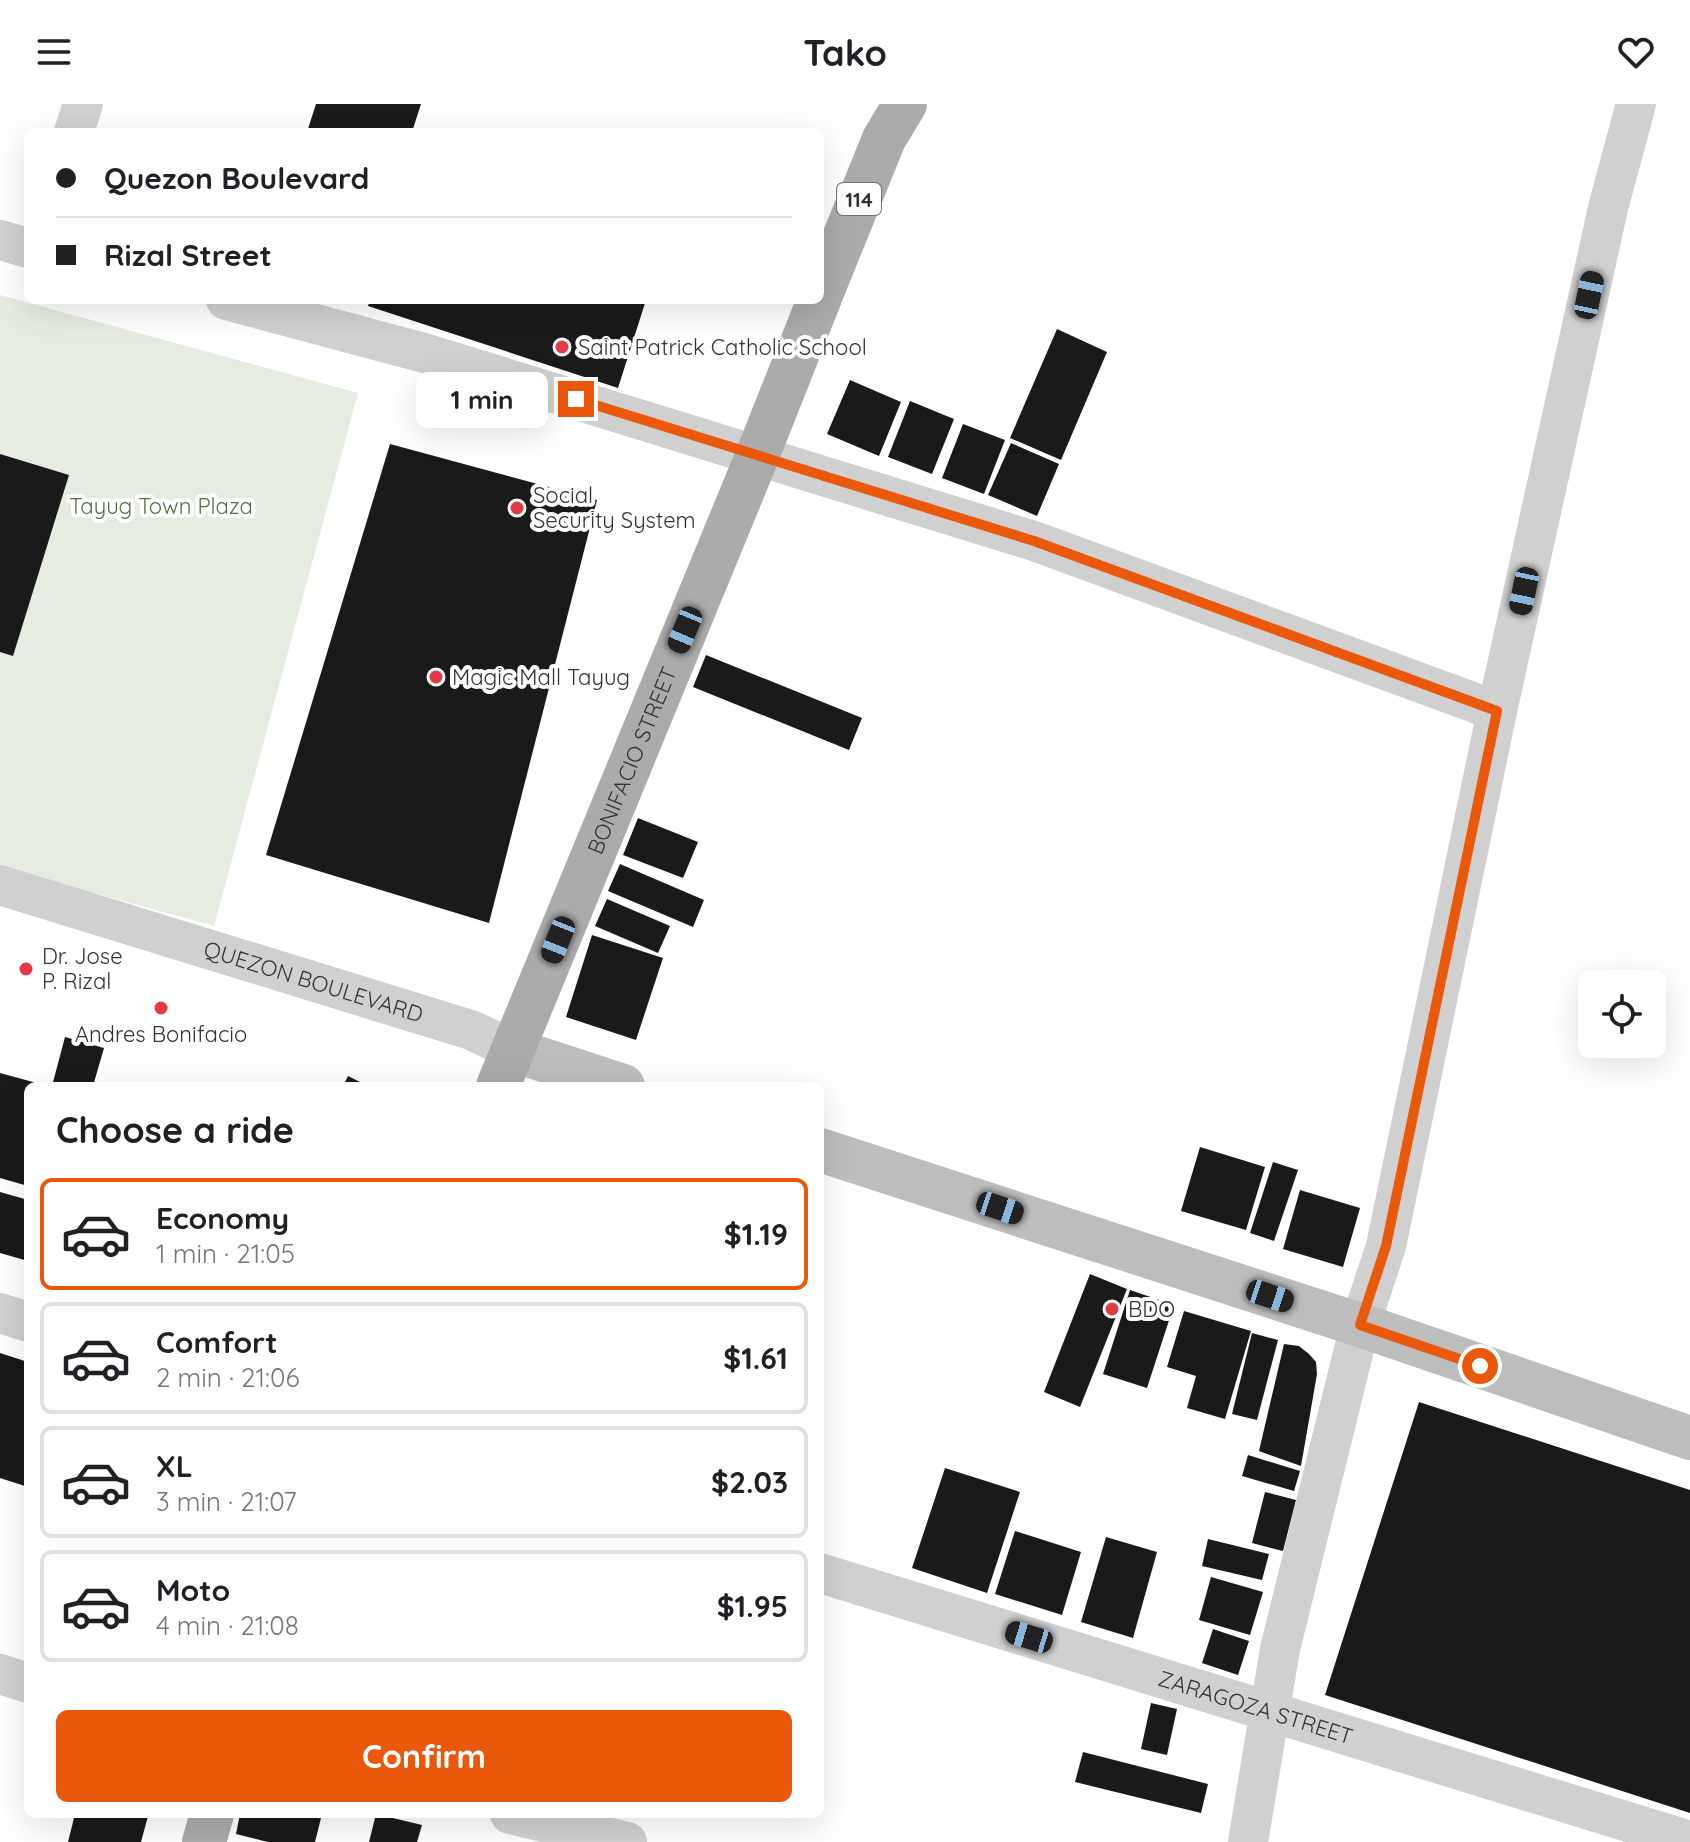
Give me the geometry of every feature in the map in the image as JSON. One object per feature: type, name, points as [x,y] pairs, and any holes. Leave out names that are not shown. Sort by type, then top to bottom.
[{"type":"main road","name":"BONIFACIO STREET","points":[[824,286],[884,139],[905,104]]},
{"type":"main road","name":"BONIFACIO STREET","points":[[505,1068],[817,304]]},
{"type":"main road","name":"QUEZON BOULEVARD","points":[[505,1068],[597,1082]]},
{"type":"main road","points":[[824,1151],[1360,1325],[1690,1438]]},
{"type":"main road","points":[[204,1842],[211,1818]]},
{"type":"street","points":[[75,128],[83,104]]},
{"type":"street","points":[[1248,1842],[1280,1649],[1344,1400],[1360,1325],[1386,1246],[1497,711],[1608,208],[1636,104]]},
{"type":"street","points":[[0,240],[24,247]]},
{"type":"street","points":[[241,304],[424,353],[1034,541],[1497,711]]},
{"type":"street","name":"QUEZON BOULEVARD","points":[[0,885],[471,1030],[505,1068]]},
{"type":"street","points":[[0,1313],[24,1321]]},
{"type":"street","name":"ZARAGOZA STREET","points":[[824,1574],[1690,1841]]},
{"type":"street","points":[[0,1674],[24,1682]]},
{"type":"street","points":[[527,1818],[627,1842]]},
{"type":"green space","name":"Tayug Town Plaza","points":[[0,295],[358,393],[214,926],[0,867]]},
{"type":"building","points":[[316,104],[421,104],[413,128],[308,128]]},
{"type":"building","name":"Saint Patrick Catholic School","points":[[369,304],[645,304],[618,388]]},
{"type":"building","points":[[1057,329],[1107,352],[1061,460],[1010,438]]},
{"type":"building","points":[[850,380],[901,402],[879,456],[827,434]]},
{"type":"building","points":[[910,401],[954,419],[932,474],[888,457]]},
{"type":"building","points":[[963,424],[1005,440],[984,494],[942,478]]},
{"type":"building","points":[[1011,443],[1059,464],[1037,516],[988,495]]},
{"type":"building","name":"Magic Mall Tayug","points":[[390,444],[597,500],[489,923],[266,855]]},
{"type":"building","points":[[0,454],[69,475],[13,656],[0,652]]},
{"type":"building","points":[[706,655],[862,718],[849,750],[693,687]]},
{"type":"building","points":[[638,818],[698,842],[683,878],[623,855]]},
{"type":"building","points":[[620,864],[704,900],[693,927],[608,891]]},
{"type":"building","points":[[607,899],[670,926],[658,953],[595,926]]},
{"type":"building","points":[[592,935],[663,958],[636,1040],[566,1017]]},
{"type":"building","points":[[65,1037],[104,1048],[94,1082],[53,1082]]},
{"type":"building","points":[[0,1073],[33,1082],[24,1082],[24,1185],[0,1178]]},
{"type":"building","points":[[348,1076],[360,1082],[345,1082]]},
{"type":"building","points":[[1200,1147],[1265,1167],[1246,1230],[1181,1211]]},
{"type":"building","points":[[1273,1162],[1298,1170],[1274,1241],[1250,1233]]},
{"type":"building","points":[[1300,1190],[1360,1208],[1343,1267],[1283,1249]]},
{"type":"building","points":[[0,1192],[24,1199],[24,1260],[0,1253]]},
{"type":"building","points":[[1090,1274],[1127,1289],[1080,1407],[1044,1392]]},
{"type":"building","points":[[1130,1290],[1174,1305],[1147,1388],[1103,1374]]},
{"type":"building","points":[[1184,1311],[1251,1331],[1225,1419],[1187,1408],[1196,1376],[1167,1367]]},
{"type":"building","points":[[1252,1333],[1278,1340],[1257,1420],[1232,1414]]},
{"type":"building","points":[[1284,1344],[1299,1346],[1316,1362],[1317,1374],[1301,1466],[1259,1451]]},
{"type":"building","points":[[0,1353],[24,1361],[24,1486],[0,1478]]},
{"type":"building","points":[[1419,1402],[1690,1490],[1690,1813],[1325,1695]]},
{"type":"building","points":[[1248,1455],[1300,1471],[1294,1491],[1242,1476]]},
{"type":"building","points":[[945,1468],[1020,1492],[987,1593],[912,1568]]},
{"type":"building","points":[[1265,1492],[1296,1500],[1283,1551],[1252,1543]]},
{"type":"building","points":[[1015,1531],[1081,1552],[1062,1615],[995,1594]]},
{"type":"building","points":[[1106,1537],[1157,1552],[1133,1638],[1081,1622]]},
{"type":"building","points":[[1208,1539],[1269,1554],[1262,1580],[1202,1566]]},
{"type":"building","points":[[1211,1577],[1263,1592],[1250,1635],[1199,1620]]},
{"type":"building","points":[[1213,1629],[1249,1641],[1238,1675],[1202,1663]]},
{"type":"building","points":[[1151,1703],[1177,1709],[1167,1755],[1141,1749]]},
{"type":"building","points":[[1083,1752],[1208,1784],[1201,1813],[1075,1782]]},
{"type":"building","points":[[74,1818],[147,1818],[141,1842],[68,1842]]},
{"type":"building","points":[[239,1818],[321,1818],[315,1842],[268,1842],[236,1834]]},
{"type":"building","points":[[375,1818],[393,1818],[422,1825],[417,1842],[369,1842]]},
{"type":"place","name":"Saint Patrick Catholic School","points":[[562,347]]},
{"type":"place","name":"Social Security System","points":[[517,508]]},
{"type":"place","name":"Magic Mall Tayug","points":[[436,677]]},
{"type":"place","name":"Dr. Jose P. Rizal","points":[[26,969]]},
{"type":"place","name":"Andres Bonifacio","points":[[161,1008]]},
{"type":"place","name":"BDO","points":[[1112,1309]]},
{"type":"route","points":[[576,399],[1034,541],[1497,711],[1386,1246],[1360,1325],[1480,1366]]}]
